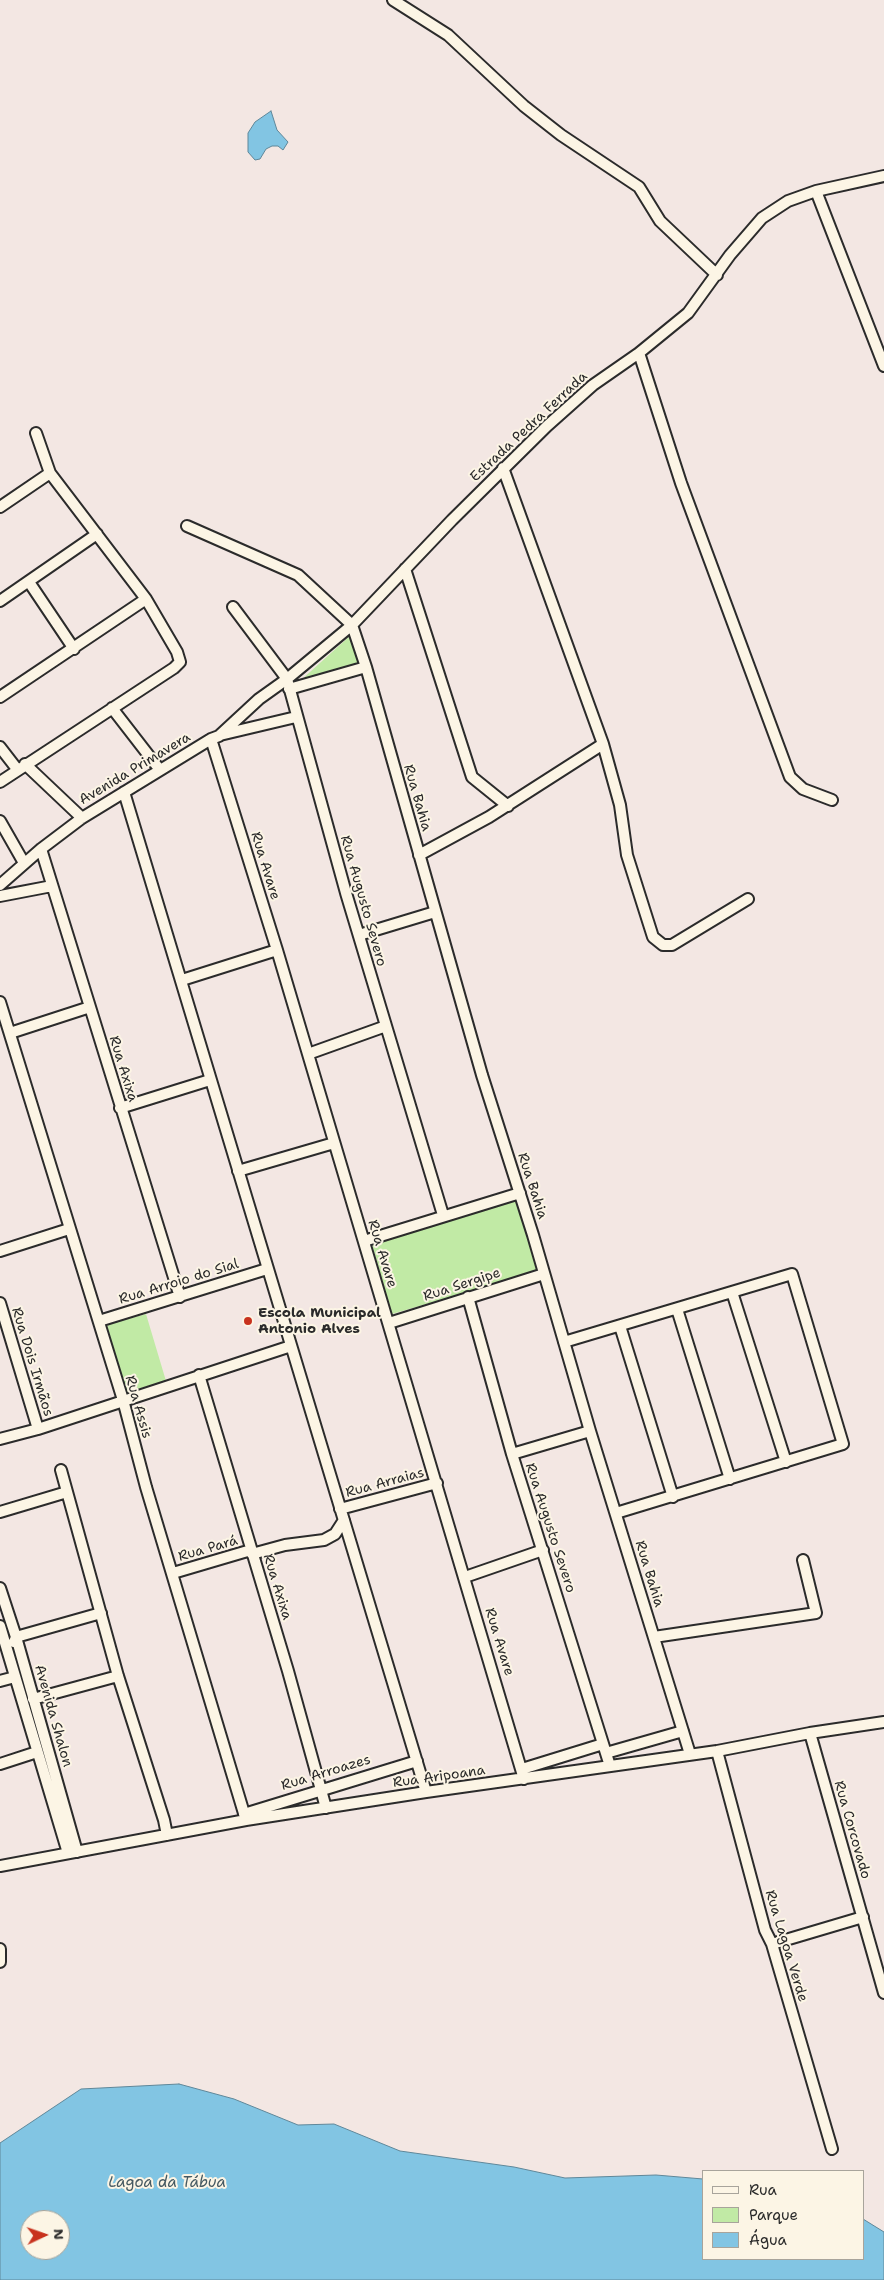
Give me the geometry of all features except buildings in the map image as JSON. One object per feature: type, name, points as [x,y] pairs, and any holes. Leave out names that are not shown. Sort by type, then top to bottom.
[{"type":"street","points":[[394,0],[448,35],[524,106],[561,135],[639,187],[660,220],[717,275]]},
{"type":"street","name":"Estrada Pedra Ferrada","points":[[288,684],[352,625],[503,468],[593,385],[639,353],[688,313],[762,218],[788,201],[816,191],[884,176]]},
{"type":"street","points":[[816,191],[884,366]]},
{"type":"street","points":[[639,353],[681,483],[790,777],[802,789],[832,800]]},
{"type":"street","points":[[0,782],[174,668],[180,662],[177,652],[146,599],[50,473],[36,433]]},
{"type":"street","points":[[503,468],[603,744],[620,806],[627,855],[648,928],[658,943],[668,946],[748,899]]},
{"type":"street","points":[[0,507],[50,473]]},
{"type":"street","points":[[187,526],[293,572],[306,580],[352,625]]},
{"type":"street","points":[[0,601],[97,534]]},
{"type":"street","points":[[405,569],[472,777],[508,806]]},
{"type":"street","points":[[29,582],[74,649]]},
{"type":"street","points":[[0,697],[146,599]]},
{"type":"street","name":"Rua Augusto Severo","points":[[233,607],[288,684],[359,935],[443,1215]]},
{"type":"street","name":"Rua Bahia","points":[[352,625],[366,667],[482,1075],[520,1193],[590,1431],[690,1754]]},
{"type":"street","points":[[288,684],[366,667]]},
{"type":"street","name":"Avenida Primavera","points":[[0,885],[41,849],[82,818],[215,737],[259,699],[288,684]]},
{"type":"street","points":[[112,708],[160,770]]},
{"type":"street","points":[[215,737],[296,717]]},
{"type":"street","name":"Rua Avare","points":[[215,737],[334,1143],[523,1774]]},
{"type":"street","points":[[419,856],[508,806],[603,744]]},
{"type":"street","points":[[0,747],[82,818]]},
{"type":"street","points":[[124,792],[426,1792]]},
{"type":"street","points":[[0,821],[24,863]]},
{"type":"street","name":"Rua Axixa","points":[[41,849],[180,1297]]},
{"type":"street","points":[[0,896],[52,886]]},
{"type":"street","points":[[359,935],[435,912]]},
{"type":"street","points":[[182,980],[277,950]]},
{"type":"street","name":"Rua Assis","points":[[0,1002],[99,1321],[245,1817]]},
{"type":"street","points":[[10,1033],[90,1006]]},
{"type":"street","points":[[308,1054],[386,1026]]},
{"type":"street","points":[[120,1108],[210,1080]]},
{"type":"street","points":[[238,1172],[334,1143]]},
{"type":"street","points":[[364,1241],[443,1215],[520,1193]]},
{"type":"street","points":[[0,1251],[69,1229]]},
{"type":"street","name":"Rua Arroio do Sial","points":[[99,1321],[268,1269]]},
{"type":"street","name":"Rua Sergipe","points":[[389,1324],[544,1274]]},
{"type":"street","points":[[564,1342],[792,1274],[843,1444],[616,1513]]},
{"type":"street","points":[[732,1292],[786,1462]]},
{"type":"street","name":"Rua Augusto Severo","points":[[468,1297],[512,1454],[610,1766]]},
{"type":"street","name":"Rua Dois Irmãos","points":[[0,1303],[38,1429]]},
{"type":"street","points":[[677,1309],[730,1479]]},
{"type":"street","points":[[620,1326],[673,1497]]},
{"type":"street","points":[[0,1439],[38,1429],[291,1346]]},
{"type":"street","name":"Rua Axixa","points":[[200,1375],[326,1808]]},
{"type":"street","points":[[512,1454],[590,1431]]},
{"type":"street","points":[[61,1470],[118,1676],[164,1820],[167,1835]]},
{"type":"street","name":"Rua Arraias","points":[[340,1509],[437,1483]]},
{"type":"street","points":[[0,1512],[67,1492]]},
{"type":"street","name":"Rua Pará","points":[[173,1573],[251,1552],[324,1540],[335,1534],[344,1520]]},
{"type":"street","points":[[465,1577],[543,1550]]},
{"type":"street","points":[[654,1637],[816,1613],[803,1560]]},
{"type":"street","name":"Avenida Shalon","points":[[0,1588],[16,1637],[20,1681],[33,1699],[73,1853]]},
{"type":"street","points":[[8,1646],[14,1643],[16,1637],[101,1613]]},
{"type":"street","name":"Avenida Shalon","points":[[0,1626],[20,1681],[37,1752],[73,1853]]},
{"type":"street","points":[[33,1699],[118,1676]]},
{"type":"street","points":[[0,1681],[20,1681]]},
{"type":"street","name":"Rua Aripoana","points":[[0,1866],[167,1835],[245,1817],[326,1808],[523,1774],[610,1766],[717,1751],[810,1733],[884,1722]]},
{"type":"street","points":[[523,1774],[605,1749],[683,1731]]},
{"type":"street","name":"Rua Corcovado","points":[[810,1733],[884,1993]]},
{"type":"street","points":[[34,1740],[44,1737]]},
{"type":"street","name":"Rua Lagoa Verde","points":[[717,1751],[765,1930],[772,1944],[832,2149]]},
{"type":"street","points":[[0,1764],[37,1752]]},
{"type":"street","name":"Rua Arroazes","points":[[245,1817],[306,1796],[321,1788],[416,1760]]},
{"type":"street","points":[[772,1944],[863,1917]]},
{"type":"street","points":[[0,1949],[0,1962]]},
{"type":"green space","points":[[352,634],[361,664],[300,681]]},
{"type":"green space","points":[[516,1199],[537,1272],[392,1314],[371,1241]]},
{"type":"green space","points":[[146,1314],[166,1381],[127,1392],[106,1328],[109,1324]]},
{"type":"water","points":[[271,111],[277,130],[288,142],[283,150],[278,146],[272,146],[266,149],[260,159],[255,160],[248,152],[248,133],[255,122]]},
{"type":"water","name":"Lagoa da Tábua","points":[[179,2084],[234,2099],[298,2125],[334,2124],[400,2151],[514,2167],[565,2178],[656,2175],[702,2179],[702,2260],[864,2260],[864,2220],[884,2232],[884,2280],[0,2280],[0,2143],[81,2089]]},
{"type":"place","name":"Escola Municipal Antonio Alves","points":[[248,1321]]}]
